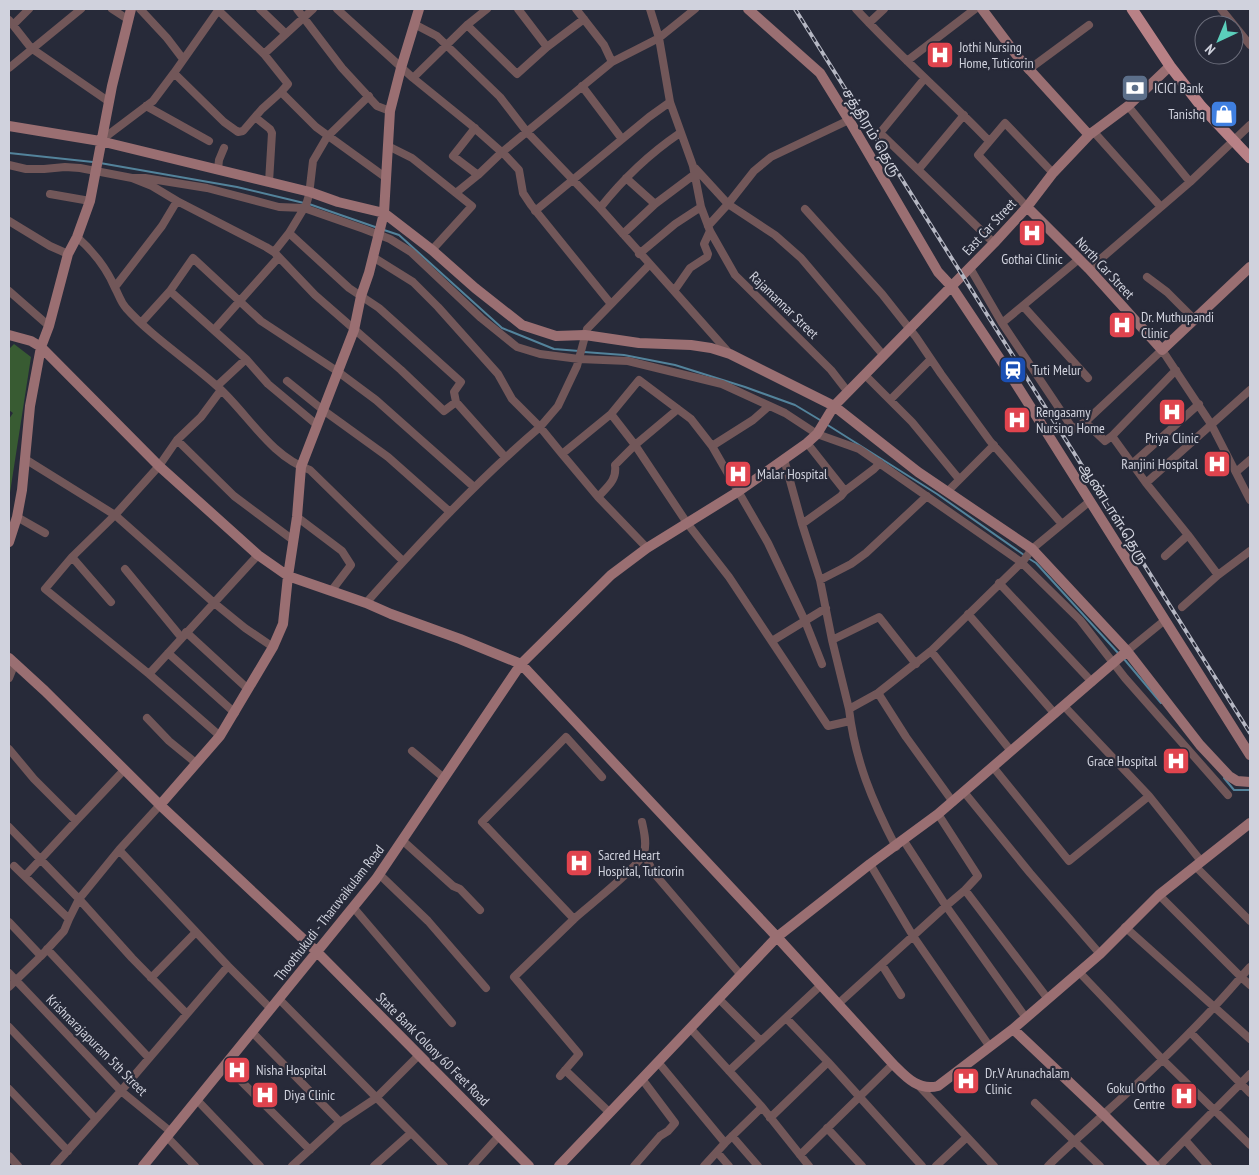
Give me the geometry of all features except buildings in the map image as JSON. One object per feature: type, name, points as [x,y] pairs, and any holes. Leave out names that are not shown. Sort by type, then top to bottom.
[{"type":"main road","points":[[1132,9],[1170,66],[1201,106],[1250,158]]},
{"type":"street","points":[[29,9],[11,23],[31,48],[108,101]]},
{"type":"street","points":[[9,68],[31,48],[81,9]]},
{"type":"street","points":[[112,9],[129,20]]},
{"type":"street","points":[[9,542],[17,517],[22,490],[30,406],[41,347],[49,326],[68,254],[77,237],[90,201],[108,101],[131,9]]},
{"type":"street","points":[[140,9],[167,38],[183,59]]},
{"type":"street","points":[[100,141],[153,101],[219,9],[264,54],[288,84],[243,131],[238,132],[224,122],[174,73]]},
{"type":"street","points":[[260,9],[286,34]]},
{"type":"street","points":[[297,9],[342,68],[377,106],[390,110]]},
{"type":"street","points":[[264,54],[313,9]]},
{"type":"street","points":[[337,9],[401,68],[475,128],[519,170],[523,193],[535,211],[612,304]]},
{"type":"street","points":[[9,987],[64,931],[79,899],[118,850],[220,736],[273,647],[283,624],[297,517],[301,467],[354,330],[361,296],[370,273],[383,214],[390,110],[419,9]]},
{"type":"street","points":[[413,78],[467,25],[487,9]]},
{"type":"street","points":[[518,9],[547,47]]},
{"type":"street","points":[[576,9],[604,45],[612,62]]},
{"type":"street","points":[[650,9],[659,38],[670,102],[694,170],[728,204],[775,236],[801,258],[884,356]]},
{"type":"street","points":[[457,192],[501,153],[612,62],[659,38],[695,9]]},
{"type":"street","name":"சத்திரம் தெரு","points":[[748,9],[820,73],[938,272],[952,287]]},
{"type":"street","points":[[856,9],[989,141]]},
{"type":"street","points":[[869,23],[884,9]]},
{"type":"street","points":[[907,61],[975,9]]},
{"type":"street","points":[[982,9],[1001,37],[1028,70],[1161,207]]},
{"type":"street","points":[[467,25],[517,74],[547,47],[584,19]]},
{"type":"street","points":[[416,24],[436,36],[500,97],[527,132],[600,208],[730,354]]},
{"type":"street","points":[[1028,70],[1089,25]]},
{"type":"street","name":"East Car Street","points":[[687,523],[739,491],[807,443],[818,432],[832,408],[994,243],[1053,173],[1091,133],[1128,106],[1170,66]]},
{"type":"street","points":[[925,78],[880,133],[994,243]]},
{"type":"street","points":[[582,86],[622,139]]},
{"type":"street","points":[[281,92],[327,136],[385,177]]},
{"type":"street","points":[[214,330],[241,301],[276,255],[305,207],[310,193],[312,161],[327,136],[369,96]]},
{"type":"street","points":[[535,211],[670,102]]},
{"type":"street","points":[[146,106],[209,141]]},
{"type":"street","points":[[1128,106],[1190,182]]},
{"type":"street","points":[[918,170],[964,115]]},
{"type":"street","points":[[255,117],[270,129],[272,134],[269,182]]},
{"type":"street","points":[[674,291],[690,268],[707,257],[708,254],[704,244],[709,229],[754,171],[771,157],[849,120]]},
{"type":"street","points":[[1027,206],[978,155],[989,141],[1006,123],[1053,173]]},
{"type":"street","points":[[1089,269],[1190,182],[1233,139],[1250,125]]},
{"type":"street","points":[[9,126],[100,141],[269,182],[383,214],[432,250],[475,288],[522,325],[556,336],[691,345],[711,348],[730,354],[832,408],[947,492],[1026,556],[1229,776],[1237,781],[1250,782]]},
{"type":"street","points":[[475,128],[453,156],[478,175]]},
{"type":"street","points":[[600,208],[626,178],[657,148],[680,133]]},
{"type":"street","points":[[388,146],[412,158],[457,192],[472,206],[432,250]]},
{"type":"street","points":[[218,169],[219,160],[224,148]]},
{"type":"street","points":[[9,165],[26,169],[65,167],[97,170],[132,178],[152,186],[266,247],[314,295],[401,370],[444,411],[456,402]]},
{"type":"street","points":[[623,234],[694,170]]},
{"type":"street","name":"Rajamannar Street","points":[[694,170],[701,207],[709,229],[735,275],[831,370],[848,392]]},
{"type":"street","points":[[132,178],[145,178],[206,188],[279,207],[305,207],[378,233],[390,238],[411,252],[481,318],[517,347],[540,354],[628,361],[722,384],[785,413],[818,432],[859,449],[927,496],[1026,556],[1080,620],[1120,657],[1125,678],[1228,795]]},
{"type":"street","points":[[626,178],[655,204]]},
{"type":"street","points":[[50,194],[90,201]]},
{"type":"street","points":[[115,287],[162,226],[178,201]]},
{"type":"street","name":"North Car Street","points":[[1027,206],[1089,269],[1162,350],[1211,424],[1250,500]]},
{"type":"street","points":[[640,254],[675,224],[701,207]]},
{"type":"street","points":[[805,209],[882,294],[910,329],[994,445],[1061,523]]},
{"type":"street","points":[[9,221],[50,246],[68,254]]},
{"type":"street","points":[[289,233],[349,288],[379,308],[460,382],[454,392],[456,402],[505,457]]},
{"type":"street","points":[[77,237],[89,247],[115,287],[120,300],[141,323],[219,388],[270,443],[291,461],[310,470],[404,561]]},
{"type":"street","points":[[373,256],[413,282],[438,307],[498,374],[512,399],[540,427],[598,496],[647,548]]},
{"type":"street","points":[[141,323],[170,291],[193,258],[261,321],[337,371],[376,400],[474,487]]},
{"type":"street","points":[[1002,323],[1079,259]]},
{"type":"street","points":[[366,603],[474,487],[540,427],[558,406],[591,323],[649,265]]},
{"type":"street","points":[[970,268],[1002,323],[1073,429],[1085,422],[1250,267]]},
{"type":"street","points":[[1147,277],[1167,292],[1194,319]]},
{"type":"street","name":"ஆண்டாள் தெரு","points":[[952,287],[1006,368],[1250,755]]},
{"type":"street","points":[[9,291],[49,326]]},
{"type":"street","points":[[170,291],[246,360],[268,384],[317,425]]},
{"type":"street","points":[[1024,306],[1088,378]]},
{"type":"street","points":[[9,335],[31,341],[41,347],[159,466],[258,555],[288,576],[332,590],[521,664],[893,1064],[910,1080],[920,1086],[994,1166]]},
{"type":"street","points":[[890,400],[931,359]]},
{"type":"street","points":[[220,736],[149,674],[45,589],[72,557],[115,515],[159,466],[177,440],[201,417],[219,388],[246,360]]},
{"type":"street","points":[[1085,422],[1106,441],[1176,370]]},
{"type":"street","points":[[865,375],[912,422],[959,479]]},
{"type":"street","points":[[562,454],[611,414],[639,380],[691,419],[712,446],[768,543],[805,621],[822,664]]},
{"type":"street","points":[[287,381],[323,410],[388,457],[450,512]]},
{"type":"street","points":[[1146,483],[1250,390]]},
{"type":"street","points":[[1133,463],[1198,404]]},
{"type":"street","points":[[712,446],[754,420],[769,406]]},
{"type":"street","points":[[598,496],[614,480],[616,476],[615,465],[678,410]]},
{"type":"street","points":[[611,414],[636,445],[687,523],[729,577],[828,726],[850,721]]},
{"type":"street","points":[[1112,436],[1218,575]]},
{"type":"street","points":[[177,440],[234,496],[293,540]]},
{"type":"street","points":[[807,443],[844,491]]},
{"type":"street","points":[[947,492],[994,445]]},
{"type":"street","points":[[25,459],[115,515],[213,602],[245,628],[273,647]]},
{"type":"street","points":[[784,459],[820,580],[860,767],[878,813],[1026,1018]]},
{"type":"street","points":[[1236,472],[1250,460]]},
{"type":"street","points":[[802,524],[841,496],[844,491],[880,463]]},
{"type":"street","points":[[820,580],[851,564],[866,553],[927,496]]},
{"type":"street","points":[[849,709],[878,693],[916,664],[1061,523],[1090,501]]},
{"type":"street","points":[[17,517],[45,533]]},
{"type":"street","points":[[297,517],[342,552],[351,565],[332,590]]},
{"type":"street","name":"Thoothukudi - Tharuvaikulam Road","points":[[143,1166],[379,874],[521,664],[610,575],[647,548],[687,523]]},
{"type":"street","points":[[1165,556],[1188,534]]},
{"type":"street","points":[[1182,607],[1218,575],[1250,551]]},
{"type":"street","points":[[149,674],[258,555]]},
{"type":"street","points":[[72,557],[111,602]]},
{"type":"street","points":[[125,569],[184,635],[248,689]]},
{"type":"street","points":[[999,583],[1092,682]]},
{"type":"street","points":[[772,641],[826,608]]},
{"type":"street","points":[[968,614],[1054,714]]},
{"type":"street","points":[[832,640],[879,617],[916,664]]},
{"type":"street","points":[[559,1166],[740,974],[777,938],[870,864],[900,844],[953,802],[1165,620]]},
{"type":"street","points":[[931,651],[1011,751]]},
{"type":"street","points":[[168,652],[235,713]]},
{"type":"street","points":[[9,678],[12,661]]},
{"type":"street","name":"State Bank Colony 60 Feet Road","points":[[12,661],[160,805],[317,952],[526,1165]]},
{"type":"street","points":[[878,693],[953,802]]},
{"type":"street","points":[[1064,706],[1149,796],[1198,864],[1250,921]]},
{"type":"street","points":[[147,718],[169,741],[196,763]]},
{"type":"street","points":[[574,919],[482,822],[566,737],[602,777]]},
{"type":"street","points":[[9,749],[34,779],[76,822]]},
{"type":"street","points":[[412,751],[444,778]]},
{"type":"street","points":[[993,767],[1069,861],[1149,796]]},
{"type":"street","points":[[25,876],[42,860],[124,770]]},
{"type":"street","points":[[964,792],[1030,873],[1100,954]]},
{"type":"street","points":[[838,1004],[965,890],[978,876],[938,814]]},
{"type":"street","points":[[642,822],[645,838],[644,853],[653,872],[740,974]]},
{"type":"street","points":[[920,1086],[930,1088],[938,1086],[1013,1029],[1100,954],[1159,895],[1250,823]]},
{"type":"street","points":[[9,827],[187,1014]]},
{"type":"street","points":[[402,840],[453,886],[460,889],[480,910]]},
{"type":"street","points":[[118,850],[271,1009]]},
{"type":"street","points":[[610,1113],[562,1073],[579,1054],[514,977],[574,919],[636,865],[644,853]]},
{"type":"street","points":[[870,864],[913,936],[990,1047]]},
{"type":"street","points":[[14,866],[69,919]]},
{"type":"street","points":[[379,874],[428,921],[486,988]]},
{"type":"street","points":[[965,890],[1048,999]]},
{"type":"street","points":[[1159,895],[1250,985]]},
{"type":"street","points":[[353,907],[452,1024]]},
{"type":"street","points":[[9,922],[41,956]]},
{"type":"street","points":[[1126,927],[1250,1039]]},
{"type":"street","points":[[151,978],[196,932]]},
{"type":"street","points":[[47,949],[150,1058]]},
{"type":"street","points":[[882,964],[901,995]]},
{"type":"street","points":[[54,1166],[150,1058],[228,966]]},
{"type":"street","points":[[1048,1166],[1190,1032],[1250,967]]},
{"type":"street","points":[[1079,972],[1162,1059],[1250,1145]]},
{"type":"street","name":"Krishnarajapuram 5th Street","points":[[9,973],[121,1091],[169,1135],[195,1166]]},
{"type":"street","points":[[729,1071],[821,986]]},
{"type":"street","points":[[718,998],[761,1041]]},
{"type":"street","points":[[279,999],[444,1166]]},
{"type":"street","points":[[786,1018],[922,1166]]},
{"type":"street","points":[[9,1027],[12,1036],[96,1120]]},
{"type":"street","points":[[690,1028],[762,1107],[809,1166]]},
{"type":"street","points":[[1013,1029],[1155,1166]]},
{"type":"street","points":[[252,1032],[340,1122]]},
{"type":"street","points":[[1190,1032],[1250,1093]]},
{"type":"street","points":[[292,1166],[340,1122],[376,1098],[419,1055]]},
{"type":"street","points":[[658,1062],[725,1143]]},
{"type":"street","points":[[770,1118],[828,1062]]},
{"type":"street","points":[[800,1155],[893,1064]]},
{"type":"street","points":[[225,1065],[310,1150]]},
{"type":"street","points":[[1159,1166],[1250,1074]]},
{"type":"street","points":[[634,1166],[675,1122],[642,1079]]},
{"type":"street","points":[[9,1089],[68,1151]]},
{"type":"street","points":[[197,1100],[260,1166]]},
{"type":"street","points":[[1035,1103],[1100,1166]]},
{"type":"street","points":[[704,1166],[762,1107]]},
{"type":"street","points":[[827,1128],[862,1166]]},
{"type":"street","points":[[374,1166],[411,1133]]},
{"type":"street","points":[[472,1166],[499,1136]]},
{"type":"street","points":[[732,1136],[758,1166]]},
{"type":"street","points":[[936,1166],[967,1137]]},
{"type":"street","points":[[1185,1140],[1208,1166]]},
{"type":"street","points":[[717,1152],[729,1166]]},
{"type":"street","points":[[9,1156],[18,1166]]},
{"type":"street","points":[[381,1160],[388,1166]]},
{"type":"green space","points":[[14,344],[31,357],[9,499],[9,419],[13,413],[9,410],[9,349]]},
{"type":"waterway","points":[[9,153],[93,162]]},
{"type":"waterway","points":[[100,163],[237,187],[304,203]]},
{"type":"waterway","points":[[309,204],[378,228]]},
{"type":"waterway","points":[[384,230],[399,235],[502,328],[554,349],[579,351]]},
{"type":"waterway","points":[[584,352],[624,355],[675,365],[795,405],[820,420]]},
{"type":"waterway","points":[[826,424],[937,494],[1024,555]]},
{"type":"waterway","points":[[1028,558],[1036,563],[1119,654]]},
{"type":"waterway","points":[[1124,659],[1161,703]]},
{"type":"waterway","points":[[1224,778],[1234,790],[1250,790]]},
{"type":"railway","points":[[795,9],[1250,733]]},
{"type":"place","name":"Jothi Nursing Home, Tuticorin","points":[[940,55]]},
{"type":"place","name":"ICICI Bank","points":[[1135,88]]},
{"type":"place","name":"Tanishq","points":[[1224,114]]},
{"type":"place","name":"Gothai Clinic","points":[[1032,233]]},
{"type":"place","name":"Dr. Muthupandi Clinic","points":[[1122,325]]},
{"type":"place","name":"Tuti Melur","points":[[1013,370]]},
{"type":"place","name":"Priya Clinic","points":[[1172,412]]},
{"type":"place","name":"Rengasamy Nursing Home","points":[[1017,420]]},
{"type":"place","name":"Ranjini Hospital","points":[[1217,464]]},
{"type":"place","name":"Malar Hospital","points":[[738,474]]},
{"type":"place","name":"Grace Hospital","points":[[1176,761]]},
{"type":"place","name":"Sacred Heart Hospital, Tuticorin","points":[[579,863]]},
{"type":"place","name":"Nisha Hospital","points":[[237,1070]]},
{"type":"place","name":"Dr.V Arunachalam Clinic","points":[[966,1081]]},
{"type":"place","name":"Diya Clinic","points":[[265,1095]]},
{"type":"place","name":"Gokul Ortho Centre","points":[[1184,1096]]}]
